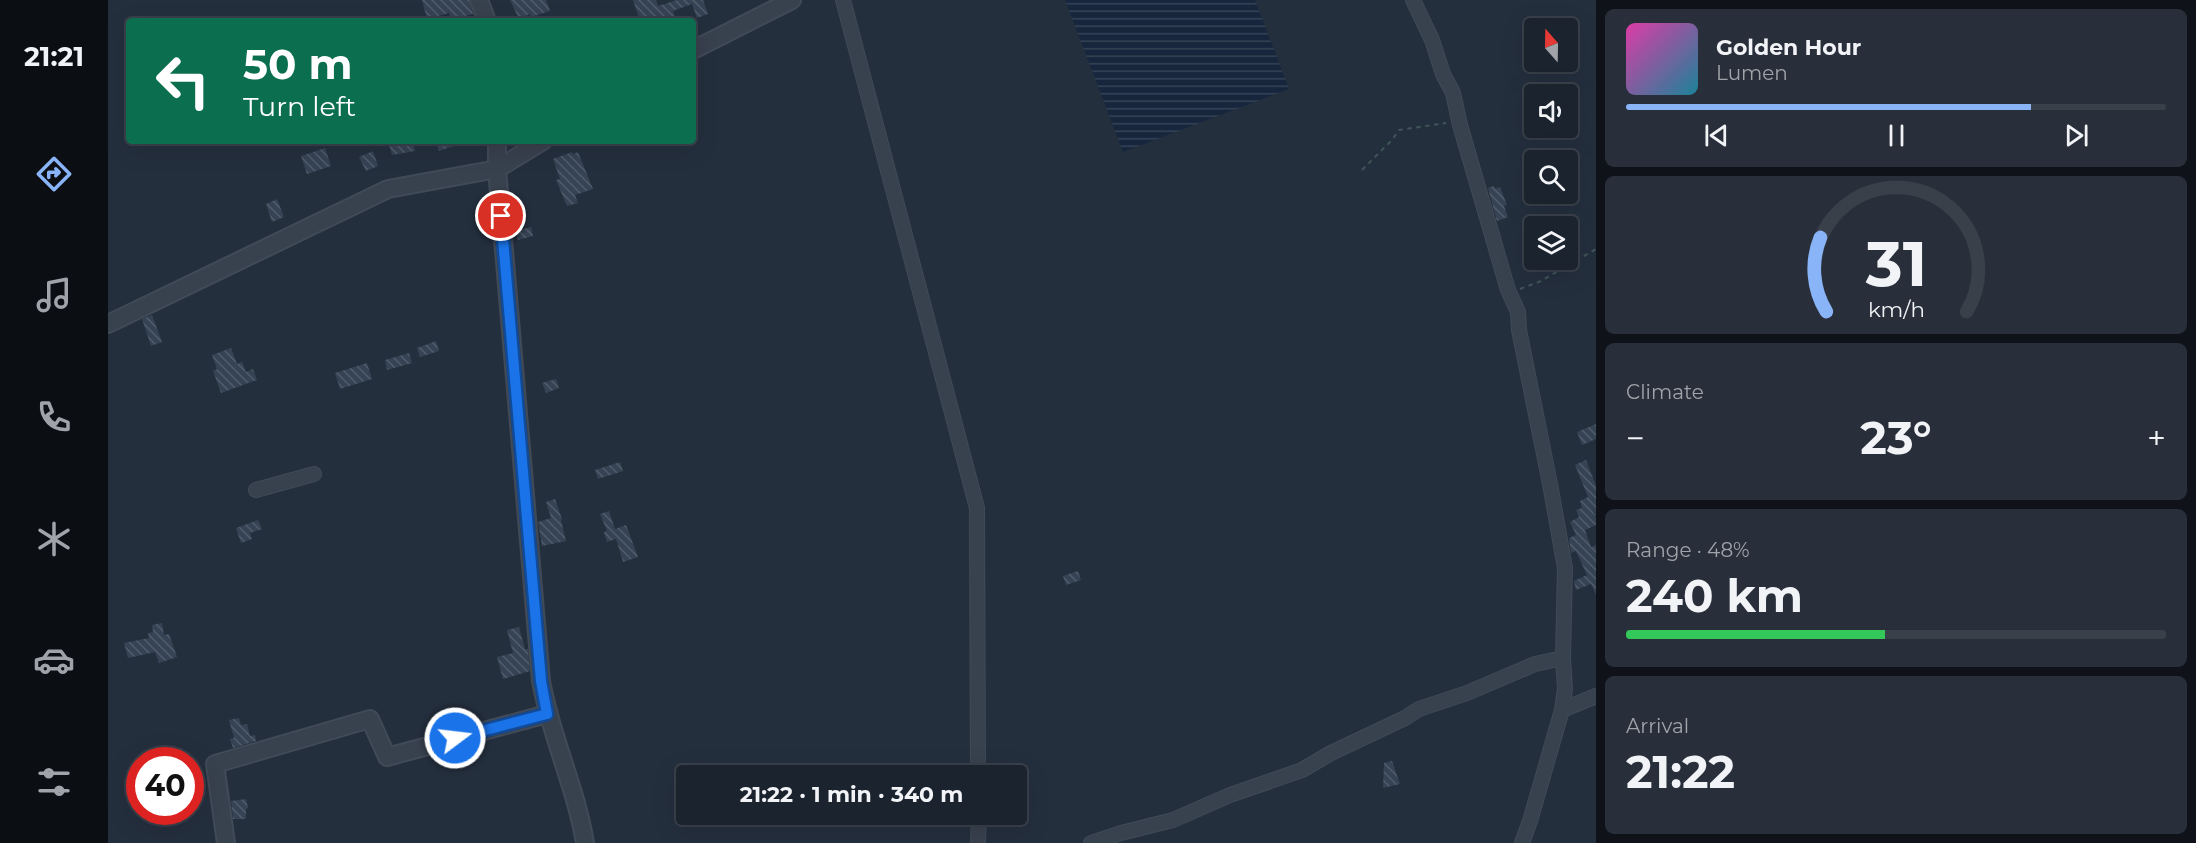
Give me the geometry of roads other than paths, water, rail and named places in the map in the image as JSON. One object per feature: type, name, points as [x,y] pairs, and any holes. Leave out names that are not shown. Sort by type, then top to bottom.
[{"type":"street","points":[[479,0],[486,18]]},
{"type":"street","points":[[696,48],[792,0]]},
{"type":"street","points":[[843,0],[977,508],[978,765]]},
{"type":"street","points":[[1413,0],[1453,93],[1460,125],[1509,293],[1518,312],[1519,330],[1550,484],[1564,568],[1565,689],[1562,710],[1522,843]]},
{"type":"street","points":[[497,144],[497,169],[541,681],[547,714],[581,816],[585,843]]},
{"type":"street","points":[[108,324],[388,189],[497,169],[538,144]]},
{"type":"street","points":[[256,490],[314,474]]},
{"type":"street","points":[[1091,843],[1173,820],[1230,795],[1302,770],[1419,709],[1467,693],[1535,664],[1563,658]]},
{"type":"street","points":[[1562,710],[1596,696]]},
{"type":"street","points":[[226,843],[215,764],[370,719],[387,757],[547,714]]},
{"type":"street","points":[[978,843],[979,825]]},
{"type":"water","points":[[1065,0],[1255,0],[1289,89],[1123,152]]}]
